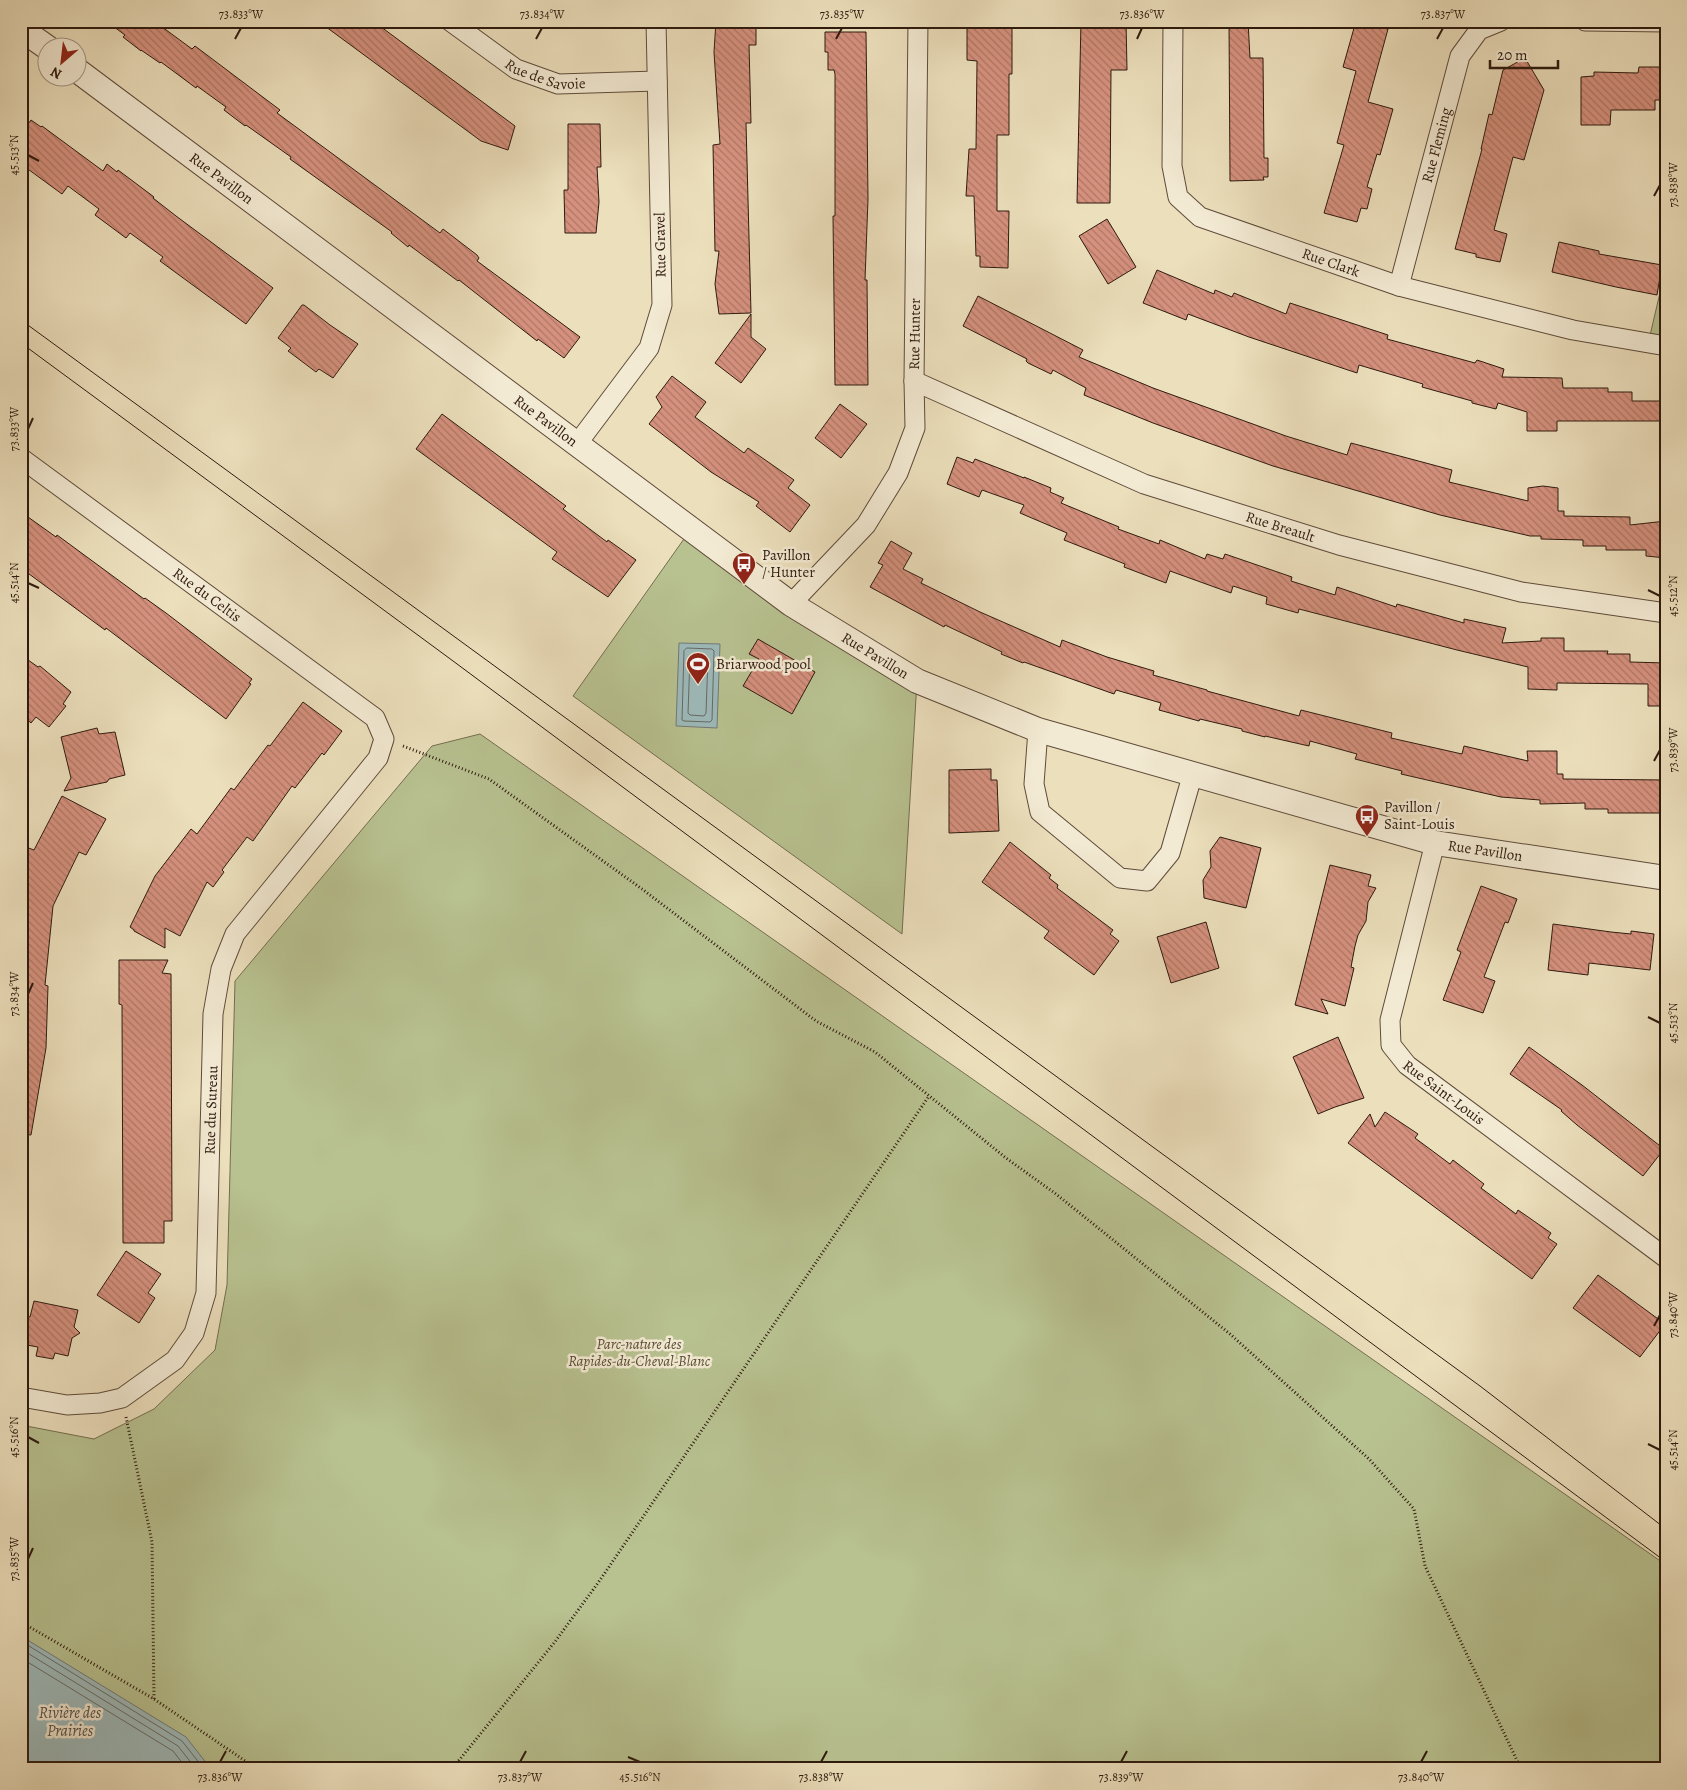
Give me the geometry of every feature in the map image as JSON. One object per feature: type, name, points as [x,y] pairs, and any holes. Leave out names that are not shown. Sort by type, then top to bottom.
[{"type":"street","name":"Rue de Savoie","points":[[450,21],[516,69],[558,84],[657,81]]},
{"type":"street","name":"Rue Gravel","points":[[577,444],[649,348],[662,304],[656,21]]},
{"type":"street","name":"Rue Hunter","points":[[791,604],[866,525],[898,473],[915,428],[918,21]]},
{"type":"street","name":"Rue Clark","points":[[1173,21],[1172,166],[1178,197],[1200,218],[1399,286],[1573,330],[1666,346]]},
{"type":"street","name":"Rue Fleming","points":[[1399,286],[1460,56],[1480,30],[1501,21]]},
{"type":"street","points":[[1585,21],[1666,22]]},
{"type":"street","points":[[21,29],[38,41]]},
{"type":"street","name":"Rue Pavillon","points":[[88,78],[791,604],[917,681],[1038,730],[1435,843],[1666,878]]},
{"type":"street","name":"Rue Breault","points":[[914,381],[1144,484],[1339,545],[1521,592],[1666,613]]},
{"type":"street","name":"Rue du Celtis","points":[[21,458],[376,718],[384,739]]},
{"type":"street","points":[[1038,730],[1034,784],[1040,812],[1120,878],[1147,880],[1170,853],[1193,773]]},
{"type":"street","name":"Rue du Sureau","points":[[21,1397],[67,1405],[100,1403],[122,1398],[175,1360],[194,1334],[206,1294],[213,1014],[221,968],[235,934],[378,758],[384,739]]},
{"type":"street","name":"Rue Saint-Louis","points":[[1435,843],[1390,1020],[1391,1045],[1407,1065],[1666,1258]]},
{"type":"path","points":[[384,739],[489,779],[642,889],[816,1021],[874,1052],[1006,1158],[1056,1194],[1230,1334],[1369,1459],[1414,1509],[1425,1566],[1521,1769]]},
{"type":"path","points":[[452,1769],[554,1643],[598,1583],[929,1096]]},
{"type":"path","points":[[122,1398],[152,1542],[154,1699]]},
{"type":"path","points":[[21,1622],[154,1699],[257,1769]]},
{"type":"green space","points":[[1666,267],[1666,346],[1648,344]]},
{"type":"green space","points":[[691,529],[917,681],[902,934],[573,696]]},
{"type":"green space","name":"Parc-nature des Rapides-du-Cheval-Blanc","points":[[480,734],[1666,1565],[1666,1769],[21,1769],[21,1425],[94,1439],[154,1409],[215,1350],[227,1285],[235,981],[432,746]]},
{"type":"water","name":"Briarwood pool","points":[[679,643],[720,644],[717,728],[676,726]]},
{"type":"water","name":"Rivière des Prairies","points":[[21,1636],[186,1737],[211,1769],[21,1769]]},
{"type":"building","points":[[106,21],[154,21],[192,49],[195,46],[280,110],[277,113],[440,233],[443,229],[477,255],[479,258],[477,261],[580,337],[564,358],[538,339],[537,341],[459,280],[409,245],[408,247],[392,232],[290,159],[291,157],[245,126],[224,110],[226,107],[161,62],[141,51],[123,37],[125,35]]},
{"type":"building","points":[[318,21],[373,21],[515,126],[508,150],[481,141]]},
{"type":"building","points":[[716,21],[756,22],[756,45],[749,45],[751,123],[746,123],[751,313],[719,314],[715,284],[719,251],[715,251],[713,145],[720,144],[714,52]]},
{"type":"building","points":[[1081,21],[1126,21],[1127,70],[1111,70],[1110,203],[1077,203]]},
{"type":"building","points":[[1229,21],[1248,21],[1250,58],[1263,58],[1264,158],[1268,158],[1268,177],[1263,177],[1264,180],[1230,181]]},
{"type":"building","points":[[1356,21],[1388,29],[1368,102],[1393,109],[1380,155],[1377,154],[1367,187],[1372,189],[1367,209],[1361,208],[1357,222],[1324,213],[1344,145],[1337,143],[1356,71],[1343,67]]},
{"type":"building","points":[[967,26],[1012,27],[1012,74],[1009,74],[1009,135],[997,135],[997,211],[1009,211],[1008,268],[980,267],[980,256],[976,256],[974,196],[966,196],[969,149],[976,149],[977,61],[967,60]]},
{"type":"building","points":[[825,32],[866,32],[868,199],[865,280],[867,280],[868,385],[835,385],[833,216],[835,216],[835,74],[834,70],[828,70],[828,52],[825,52]]},
{"type":"building","points":[[1525,58],[1544,90],[1524,160],[1513,157],[1494,230],[1507,234],[1500,262],[1476,257],[1476,254],[1455,249],[1482,149],[1489,114],[1492,115],[1503,70]]},
{"type":"building","points":[[1639,67],[1661,67],[1661,71],[1666,71],[1666,100],[1655,100],[1655,110],[1611,110],[1610,125],[1581,125],[1581,77],[1594,76],[1594,72],[1638,73]]},
{"type":"building","points":[[31,120],[103,171],[107,164],[117,172],[118,170],[273,288],[246,324],[160,261],[163,257],[130,233],[126,238],[95,215],[99,209],[68,186],[62,194],[21,164],[21,134]]},
{"type":"building","points":[[568,124],[600,124],[601,167],[597,167],[599,202],[596,233],[565,233],[564,190],[568,190]]},
{"type":"building","points":[[1107,219],[1136,267],[1108,284],[1079,236]]},
{"type":"building","points":[[1559,242],[1599,251],[1599,254],[1662,265],[1657,295],[1552,272]]},
{"type":"building","points":[[1157,270],[1214,294],[1215,290],[1232,297],[1234,293],[1286,314],[1290,303],[1388,335],[1387,339],[1475,363],[1477,360],[1504,369],[1502,377],[1562,378],[1563,388],[1608,388],[1608,392],[1632,392],[1632,401],[1666,401],[1666,421],[1557,421],[1557,431],[1527,431],[1527,412],[1498,403],[1496,409],[1472,403],[1472,401],[1422,387],[1423,384],[1359,365],[1357,373],[1249,337],[1188,314],[1186,320],[1143,303]]},
{"type":"building","points":[[978,296],[1083,350],[1079,357],[1153,388],[1286,436],[1347,455],[1351,443],[1452,470],[1449,482],[1528,501],[1528,488],[1543,486],[1558,488],[1558,511],[1564,511],[1564,516],[1630,517],[1630,525],[1666,521],[1666,558],[1646,556],[1646,550],[1606,550],[1606,546],[1583,546],[1583,540],[1541,539],[1541,536],[1530,536],[1440,515],[1273,466],[1153,423],[1084,395],[1086,388],[1053,370],[1051,374],[1028,363],[1027,359],[963,326]]},
{"type":"building","points":[[302,305],[358,344],[333,378],[319,369],[316,372],[288,351],[291,348],[278,338]]},
{"type":"building","points":[[751,314],[751,337],[766,349],[741,383],[715,363]]},
{"type":"building","points":[[672,376],[706,402],[695,417],[744,453],[748,448],[794,480],[788,488],[810,505],[790,532],[756,506],[759,502],[711,472],[649,424],[662,407],[656,397]]},
{"type":"building","points":[[840,404],[867,424],[841,458],[815,438]]},
{"type":"building","points":[[442,414],[566,506],[563,509],[607,542],[608,540],[636,560],[608,597],[552,559],[557,552],[416,449]]},
{"type":"building","points":[[957,457],[973,463],[975,459],[1051,488],[1050,492],[1064,498],[1061,503],[1119,527],[1118,529],[1159,544],[1160,540],[1205,559],[1207,554],[1223,559],[1225,554],[1292,577],[1291,581],[1335,595],[1337,587],[1396,607],[1397,604],[1464,623],[1464,619],[1506,628],[1502,643],[1541,641],[1541,638],[1564,638],[1564,651],[1608,651],[1607,654],[1630,654],[1630,662],[1666,663],[1666,706],[1648,706],[1648,684],[1557,683],[1557,690],[1528,689],[1528,667],[1299,609],[1298,613],[1266,604],[1267,597],[1233,586],[1231,593],[1170,571],[1166,583],[1124,567],[1125,564],[1064,540],[1067,533],[1020,513],[1024,505],[982,490],[979,497],[947,484]]},
{"type":"building","points":[[21,512],[56,537],[57,535],[166,613],[252,679],[249,683],[251,684],[226,719],[106,628],[105,630],[21,568]]},
{"type":"building","points":[[891,541],[912,553],[903,569],[923,579],[921,583],[980,612],[1060,647],[1062,640],[1107,657],[1154,671],[1153,675],[1207,691],[1299,716],[1301,710],[1392,733],[1391,738],[1462,754],[1464,746],[1528,761],[1527,751],[1557,751],[1557,774],[1563,774],[1563,779],[1666,780],[1666,813],[1608,813],[1608,809],[1585,809],[1585,803],[1540,804],[1540,800],[1501,797],[1401,774],[1402,771],[1355,759],[1357,754],[1310,741],[1309,746],[1265,737],[1242,731],[1242,729],[1200,719],[1199,721],[1159,710],[1161,703],[1116,690],[1114,694],[1023,663],[1001,654],[1002,652],[945,625],[944,627],[870,587],[883,565],[878,563]]},
{"type":"building","points":[[758,639],[815,672],[792,714],[743,686],[759,659],[749,654]]},
{"type":"building","points":[[21,655],[38,667],[40,666],[71,692],[63,704],[66,706],[49,727],[36,717],[31,723],[21,714]]},
{"type":"building","points":[[303,702],[342,731],[295,788],[292,786],[253,841],[247,837],[222,870],[224,872],[213,887],[207,882],[180,936],[165,928],[165,948],[134,931],[130,927],[155,876],[191,829],[197,834],[231,788],[234,790]]},
{"type":"building","points":[[97,728],[99,734],[115,732],[125,775],[109,779],[107,782],[64,791],[71,778],[61,737]]},
{"type":"building","points":[[991,769],[991,780],[997,780],[999,831],[949,833],[949,770]]},
{"type":"building","points":[[62,796],[106,819],[86,855],[79,852],[53,906],[45,985],[48,986],[46,1048],[31,1135],[21,1134],[21,857],[26,847],[34,850]]},
{"type":"building","points":[[1220,837],[1261,848],[1246,908],[1204,898],[1203,880],[1211,867],[1210,851]]},
{"type":"building","points":[[1010,842],[1051,875],[1049,878],[1058,885],[1057,888],[1113,930],[1110,934],[1119,941],[1094,975],[1044,938],[1049,931],[982,882]]},
{"type":"building","points":[[1330,865],[1371,875],[1368,886],[1376,888],[1368,902],[1366,921],[1358,935],[1355,946],[1351,967],[1354,968],[1345,1006],[1321,999],[1328,1014],[1295,1005]]},
{"type":"building","points":[[1481,886],[1517,899],[1508,923],[1505,922],[1484,977],[1495,981],[1483,1013],[1443,1000],[1461,952],[1457,950]]},
{"type":"building","points":[[1206,922],[1219,968],[1171,983],[1157,937]]},
{"type":"building","points":[[1553,924],[1631,934],[1631,931],[1654,934],[1650,970],[1589,963],[1588,975],[1548,970]]},
{"type":"building","points":[[119,960],[168,960],[162,973],[171,974],[172,1221],[164,1221],[164,1243],[123,1243],[122,1005],[119,1004]]},
{"type":"building","points":[[1338,1037],[1364,1098],[1318,1114],[1293,1057]]},
{"type":"building","points":[[1529,1047],[1582,1085],[1664,1149],[1643,1176],[1577,1125],[1562,1110],[1510,1074]]},
{"type":"building","points":[[1385,1112],[1418,1134],[1415,1138],[1450,1164],[1453,1160],[1484,1184],[1481,1188],[1516,1214],[1518,1210],[1551,1233],[1548,1238],[1557,1244],[1532,1279],[1348,1143],[1370,1114],[1375,1127]]},
{"type":"building","points":[[126,1251],[161,1274],[148,1293],[155,1298],[139,1323],[97,1295]]},
{"type":"building","points":[[1598,1275],[1665,1324],[1640,1357],[1573,1308]]},
{"type":"building","points":[[34,1301],[78,1310],[74,1327],[80,1333],[72,1338],[68,1356],[55,1353],[53,1359],[36,1356],[38,1347],[21,1344],[23,1315],[30,1317]]},
{"type":"tram line","points":[[21,320],[1480,1386],[1666,1529]]},
{"type":"tram line","points":[[21,343],[449,658],[1666,1562]]},
{"type":"place","name":"Pavillon / Hunter","points":[[744,585]]},
{"type":"place","name":"Briarwood pool","points":[[698,685]]},
{"type":"place","name":"Pavillon / Saint-Louis","points":[[1367,837]]}]
